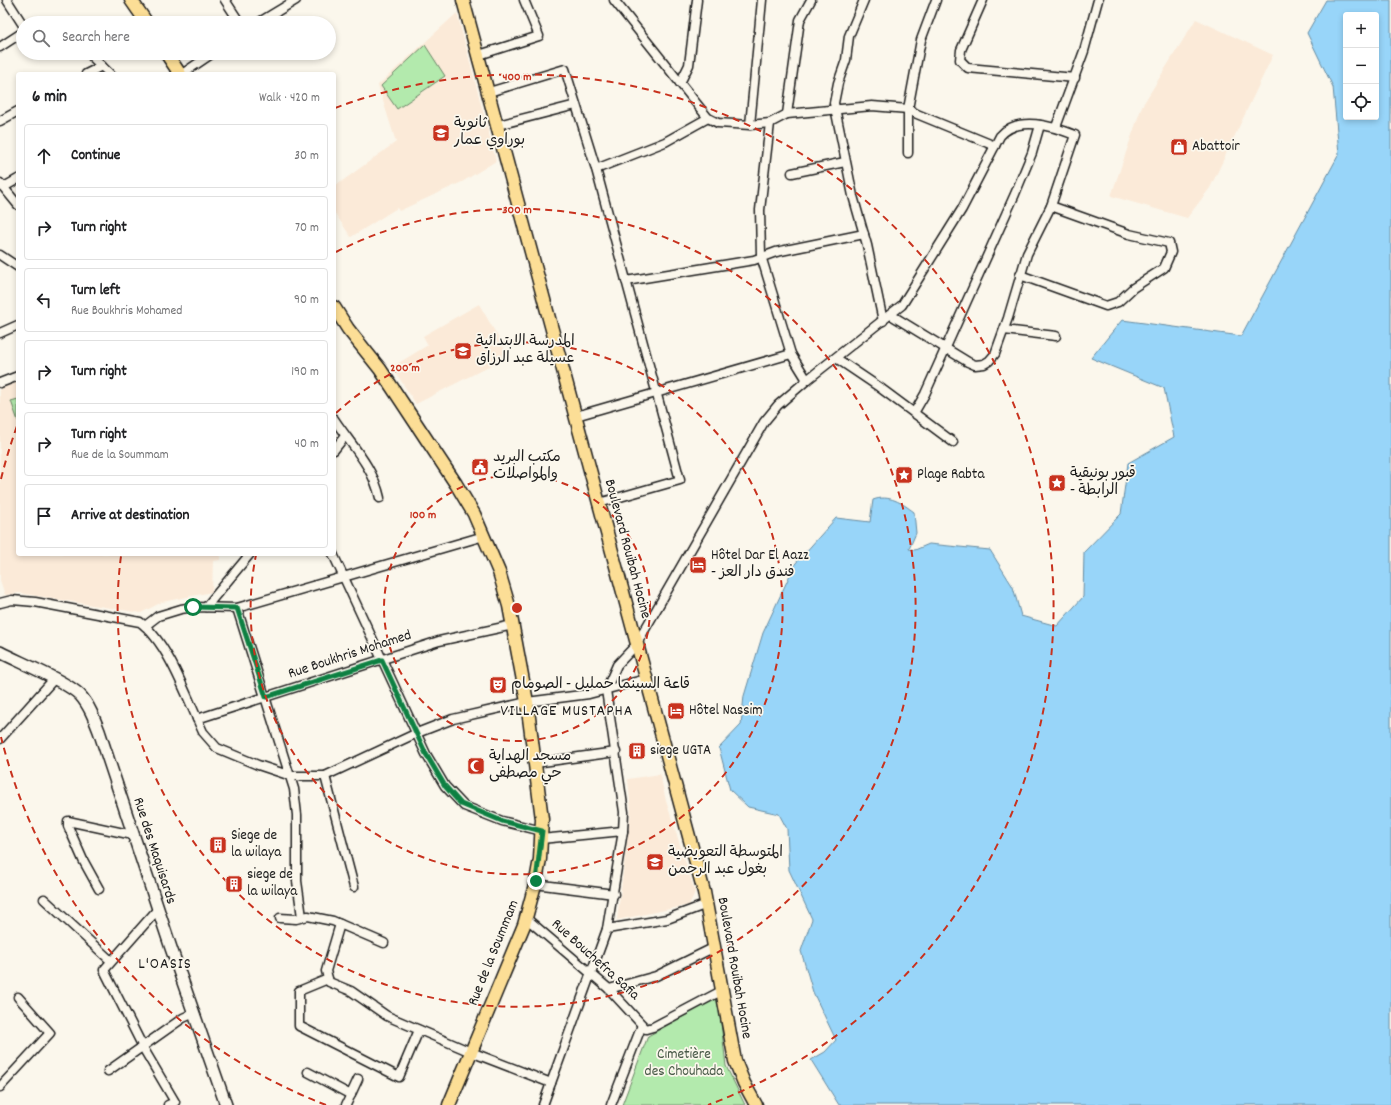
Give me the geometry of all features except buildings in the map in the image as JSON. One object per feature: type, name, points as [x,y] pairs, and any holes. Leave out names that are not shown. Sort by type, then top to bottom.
[{"type":"main road","points":[[131,0],[142,16]]},
{"type":"main road","name":"Boulevard Rouibah Hocine","points":[[463,0],[498,125],[636,645],[670,764],[707,904],[735,1061],[756,1105]]},
{"type":"main road","points":[[171,60],[180,72]]},
{"type":"main road","name":"Rue de la Soummam","points":[[336,310],[348,329],[380,369],[456,484],[474,514],[498,572],[513,625],[527,702],[542,835],[536,884],[526,918],[449,1105]]},
{"type":"main road","name":"Rue des Maquisards","points":[[0,652],[76,691],[90,711],[99,730],[158,909],[226,1105]]},
{"type":"street","points":[[7,0],[17,16]]},
{"type":"street","points":[[225,0],[235,16]]},
{"type":"street","points":[[270,16],[296,0]]},
{"type":"street","points":[[478,55],[539,36],[524,0]]},
{"type":"street","points":[[614,0],[708,118],[718,123],[750,125],[770,123],[787,114],[872,106],[908,109],[995,146]]},
{"type":"street","points":[[680,82],[689,65],[697,0]]},
{"type":"street","points":[[750,125],[762,0]]},
{"type":"street","points":[[787,114],[800,20],[811,0]]},
{"type":"street","points":[[864,0],[849,36],[846,60],[838,83],[834,103],[845,162],[864,234],[883,321]]},
{"type":"street","points":[[908,153],[908,109],[921,40],[936,0]]},
{"type":"street","points":[[983,0],[961,50],[960,60],[968,68],[1074,78]]},
{"type":"street","points":[[1056,127],[1074,78],[1098,0]]},
{"type":"street","points":[[0,47],[16,37]]},
{"type":"street","points":[[96,60],[108,72]]},
{"type":"street","points":[[184,72],[202,60]]},
{"type":"street","points":[[90,72],[102,66]]},
{"type":"street","points":[[489,92],[565,69],[596,169],[680,480],[599,502]]},
{"type":"street","points":[[498,125],[576,105]]},
{"type":"street","points":[[0,120],[16,112]]},
{"type":"street","points":[[596,169],[665,142],[708,118]]},
{"type":"street","points":[[770,123],[760,210],[761,256],[791,354],[807,380]]},
{"type":"street","points":[[543,1105],[590,972],[607,929],[614,894],[624,831],[624,812],[606,690],[617,665],[636,645],[764,422],[778,405],[807,380],[902,305],[962,209],[1000,136],[1009,128],[1025,124],[1056,127],[1075,135],[1051,206],[1028,254],[1020,275],[1004,330],[992,358],[984,364],[972,364],[891,314]]},
{"type":"street","points":[[914,413],[946,349],[1015,194],[1032,153],[1040,125]]},
{"type":"street","points":[[792,173],[845,162]]},
{"type":"street","points":[[16,180],[2,185],[16,202]]},
{"type":"street","points":[[1020,275],[1106,306],[1118,302],[1133,288],[1164,268],[1171,252],[1169,243],[1129,234],[1051,206]]},
{"type":"street","points":[[626,281],[754,260],[761,256],[864,234]]},
{"type":"street","points":[[0,255],[16,266]]},
{"type":"street","points":[[0,332],[16,326]]},
{"type":"street","points":[[1004,330],[1056,336]]},
{"type":"street","points":[[576,416],[791,354]]},
{"type":"street","points":[[836,358],[954,442]]},
{"type":"street","points":[[0,383],[16,377]]},
{"type":"street","points":[[336,422],[345,436],[359,452],[377,484],[380,498]]},
{"type":"street","points":[[336,447],[345,436]]},
{"type":"street","points":[[145,626],[158,616],[181,608],[237,608],[484,536]]},
{"type":"street","points":[[206,607],[248,556]]},
{"type":"street","points":[[334,556],[426,754],[442,781],[464,806],[542,835],[624,831]]},
{"type":"street","points":[[0,603],[12,600],[35,602],[134,620],[145,626],[158,639],[166,652],[197,719],[207,737],[217,748],[258,766],[291,776],[325,776],[417,733],[453,719],[527,702],[589,694],[646,679]]},
{"type":"street","points":[[237,608],[291,776],[297,807],[297,881],[302,917]]},
{"type":"street","name":"Rue Boukhris Mohamed","points":[[197,719],[439,642],[513,625]]},
{"type":"street","points":[[0,739],[54,679]]},
{"type":"street","points":[[535,763],[616,752]]},
{"type":"street","points":[[325,776],[354,887]]},
{"type":"street","points":[[99,889],[83,860],[68,826],[68,821],[133,835]]},
{"type":"street","points":[[536,884],[614,894]]},
{"type":"street","points":[[44,899],[111,961]]},
{"type":"street","points":[[607,929],[667,919],[707,904]]},
{"type":"street","points":[[158,909],[104,970],[142,1046],[174,1102],[168,1105]]},
{"type":"street","points":[[280,918],[308,916],[340,924],[384,943]]},
{"type":"street","name":"Rue Bouchefra Safia","points":[[526,918],[609,989],[642,1025]]},
{"type":"street","points":[[340,924],[326,971],[329,982],[351,991],[388,1016],[471,1052],[551,1083]]},
{"type":"street","points":[[609,989],[656,976],[715,947]]},
{"type":"street","points":[[328,979],[298,991],[300,1026],[399,1077],[419,1030]]},
{"type":"street","points":[[611,1105],[642,1025],[646,1029],[653,1028],[723,990]]},
{"type":"street","points":[[0,1087],[50,1033],[18,997]]},
{"type":"street","points":[[108,1071],[142,1046],[194,1013]]},
{"type":"street","points":[[308,1072],[351,1095]]},
{"type":"street","points":[[346,1105],[358,1078]]},
{"type":"shaded area","name":"ثانوية بوراوي عمار","points":[[457,13],[496,161],[462,182],[399,211],[397,208],[351,237],[336,215],[336,186],[396,142],[378,85]]},
{"type":"shaded area","name":"Abattoir","points":[[1196,19],[1273,55],[1210,188],[1187,218],[1111,196],[1142,106]]},
{"type":"shaded area","name":"المدرسة الابتدائية عسيلة عبد الرزاق","points":[[479,304],[509,356],[416,404],[392,367],[428,345],[423,336]]},
{"type":"shaded area","points":[[16,383],[16,556],[220,556],[220,560],[213,561],[212,592],[162,602],[141,613],[19,593],[5,595],[0,580],[0,389]]},
{"type":"shaded area","name":"المتوسطة التعويضية بغول عبد الرحمن","points":[[660,774],[666,801],[695,892],[689,905],[617,920],[631,811],[628,779]]},
{"type":"green space","points":[[425,45],[445,76],[397,109],[381,86]]},
{"type":"green space","points":[[16,400],[16,415],[11,401]]},
{"type":"green space","name":"Cimetière des Chouhada","points":[[718,997],[726,1066],[745,1105],[622,1105],[648,1036]]},
{"type":"water","points":[[1326,0],[1391,0],[1391,1105],[839,1105],[811,1060],[825,1052],[836,1040],[813,992],[801,951],[812,919],[789,870],[787,829],[779,814],[748,807],[730,790],[719,748],[741,725],[744,696],[763,633],[795,564],[836,518],[870,522],[873,500],[884,498],[895,500],[914,512],[916,533],[909,549],[915,550],[929,544],[990,550],[1013,587],[1021,616],[1057,626],[1083,597],[1084,552],[1121,514],[1128,463],[1174,437],[1164,388],[1091,358],[1122,320],[1241,336],[1339,154],[1333,87],[1307,33]]},
{"type":"place","name":"ثانوية بوراوي عمار","points":[[441,133]]},
{"type":"place","name":"Abattoir","points":[[1179,147]]},
{"type":"place","name":"المدرسة الابتدائية عسيلة عبد الرزاق","points":[[463,351]]},
{"type":"place","name":"مكتب البريد والمواصلات","points":[[480,467]]},
{"type":"place","name":"Plage Rabta","points":[[904,475]]},
{"type":"place","name":"قبور بونيقية - الرابطة","points":[[1057,483]]},
{"type":"place","name":"Hôtel Dar El Aazz - فندق دار العز","points":[[698,565]]},
{"type":"place","name":"قاعة السينما حمليل - الصومام","points":[[498,685]]},
{"type":"place","name":"Hôtel Nassim","points":[[676,711]]},
{"type":"place","name":"siege UGTA","points":[[637,751]]},
{"type":"place","name":"مسجد الهداية حي مصطفى","points":[[476,766]]},
{"type":"place","name":"Siege de la wilaya","points":[[218,845]]},
{"type":"place","name":"المتوسطة التعويضية بغول عبد الرحمن","points":[[655,862]]},
{"type":"place","name":"siege de la wilaya","points":[[234,884]]},
{"type":"district","name":"VILLAGE MUSTAPHA","points":[[567,711]]},
{"type":"district","name":"L'OASIS","points":[[165,964]]},
{"type":"route","points":[[193,607],[237,608],[266,697],[382,660],[426,754],[445,786],[461,804],[502,821],[542,831],[540,859],[536,881]]}]
